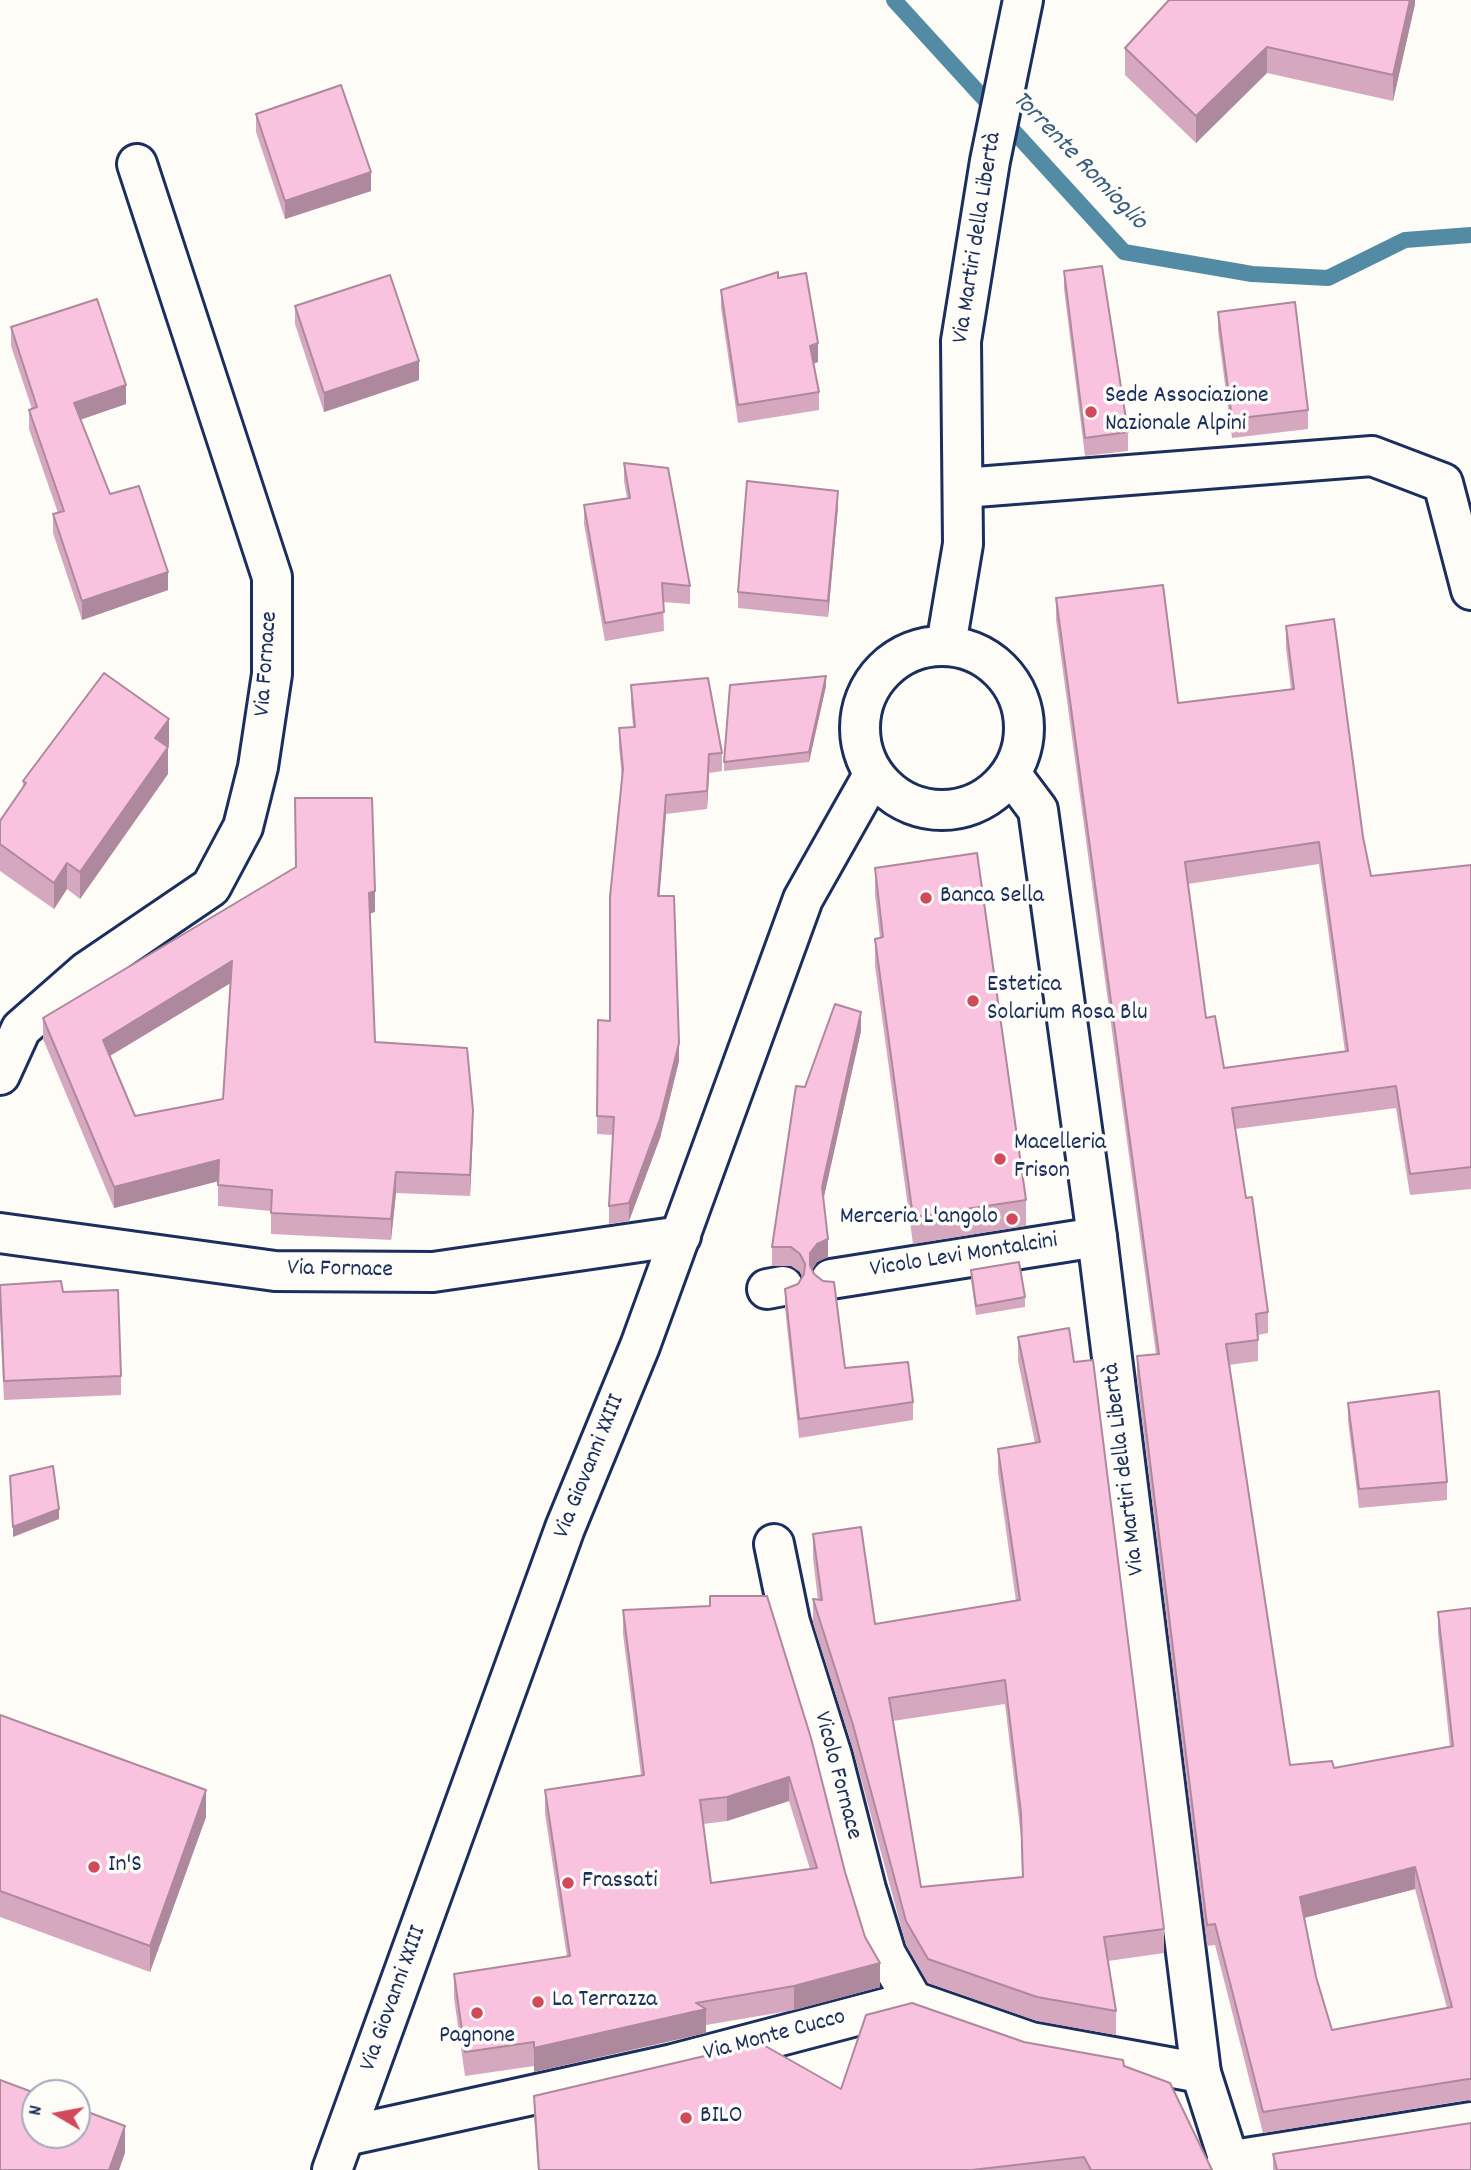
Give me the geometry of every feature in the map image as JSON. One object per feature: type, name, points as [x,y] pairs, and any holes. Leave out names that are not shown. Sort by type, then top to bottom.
[{"type":"street","name":"Via Martiri della Libertà","points":[[946,645],[963,544],[961,341],[990,160],[1022,6]]},
{"type":"street","name":"Via Fornace","points":[[0,1075],[21,1029],[86,972],[211,887],[243,827],[260,754],[272,674],[272,577],[137,164]]},
{"type":"street","points":[[963,488],[1371,456],[1443,483],[1471,590]]},
{"type":"street","points":[[946,645],[970,650],[992,663],[1009,680],[1021,702],[1025,726],[1021,751],[1011,774],[992,793],[969,807],[943,811],[916,807],[892,794],[873,775],[862,751],[859,725],[864,699],[877,676],[896,659],[920,648],[946,645]]},
{"type":"street","name":"Via Martiri della Libertà","points":[[1011,774],[1038,810],[1097,1237],[1201,2073],[1230,2165]]},
{"type":"street","name":"Via Giovanni XXIII","points":[[339,2153],[565,1528],[640,1346],[803,900],[873,775]]},
{"type":"street","name":"Via Fornace","points":[[0,1233],[275,1271],[433,1272],[681,1237]]},
{"type":"street","name":"Vicolo Levi Montalcini","points":[[831,1279],[1097,1237]]},
{"type":"street","name":"Vicolo Fornace","points":[[774,1544],[790,1622],[832,1755],[866,1889],[886,1954],[913,2001]]},
{"type":"street","points":[[913,2001],[1031,2042],[1201,2073]]},
{"type":"street","name":"Via Monte Cucco","points":[[339,2153],[913,2001]]},
{"type":"street","points":[[1230,2165],[1471,2122]]},
{"type":"building","points":[[1169,0],[1410,0],[1393,75],[1267,47],[1196,116],[1125,48]]},
{"type":"building","points":[[341,85],[371,172],[285,201],[256,114]]},
{"type":"building","points":[[1102,266],[1128,432],[1085,438],[1064,271]]},
{"type":"building","points":[[778,272],[778,278],[806,273],[818,343],[810,346],[819,392],[738,405],[721,290]]},
{"type":"building","points":[[390,275],[419,361],[324,393],[295,306]]},
{"type":"building","points":[[97,299],[126,385],[74,403],[110,494],[139,486],[168,572],[82,601],[53,514],[64,511],[29,410],[37,407],[11,327]]},
{"type":"building","points":[[1295,302],[1308,410],[1232,419],[1218,312]]},
{"type":"building","points":[[624,463],[668,468],[690,586],[662,583],[664,612],[605,623],[584,505],[630,498]]},
{"type":"building","points":[[747,481],[838,491],[828,601],[738,592]]},
{"type":"building","points":[[1163,585],[1178,703],[1294,689],[1286,626],[1334,619],[1363,837],[1371,876],[1471,865],[1471,1167],[1410,1174],[1396,1086],[1232,1108],[1246,1198],[1252,1197],[1268,1312],[1256,1314],[1258,1340],[1226,1344],[1290,1765],[1332,1761],[1334,1768],[1453,1746],[1438,1612],[1471,1608],[1471,2079],[1263,2112],[1215,1924],[1207,1925],[1137,1356],[1159,1354],[1056,598]],"holes":[[[1319,842],[1348,1051],[1224,1068],[1215,1016],[1206,1018],[1185,862]],[[1415,1867],[1452,2007],[1332,2030],[1316,1977],[1300,1897]]]},
{"type":"building","points":[[104,673],[169,719],[155,738],[168,747],[80,872],[67,863],[54,883],[0,844],[0,821],[26,783],[23,781]]},
{"type":"building","points":[[826,676],[809,752],[724,762],[730,685]]},
{"type":"building","points":[[708,678],[722,753],[709,754],[707,791],[666,795],[658,896],[674,896],[679,1043],[660,1119],[629,1203],[609,1206],[614,1117],[597,1116],[598,1020],[610,1021],[610,897],[623,769],[619,728],[635,727],[631,685]]},
{"type":"building","points":[[295,798],[372,798],[375,891],[369,893],[375,1042],[467,1048],[473,1110],[470,1175],[396,1172],[391,1219],[271,1213],[272,1190],[218,1185],[219,1160],[114,1187],[43,1018],[296,867]],"holes":[[[232,961],[223,1099],[135,1116],[103,1040]]]},
{"type":"building","points":[[977,853],[1026,1200],[913,1217],[875,939],[883,937],[875,868]]},
{"type":"building","points":[[835,1004],[861,1012],[822,1187],[828,1239],[817,1244],[810,1253],[810,1265],[814,1274],[823,1281],[834,1282],[845,1368],[908,1362],[913,1402],[799,1419],[785,1289],[798,1284],[804,1274],[805,1264],[800,1254],[791,1247],[772,1247],[796,1086],[805,1087]]},
{"type":"building","points":[[1019,1262],[1025,1297],[976,1306],[971,1270]]},
{"type":"building","points":[[61,1281],[63,1292],[118,1290],[121,1376],[4,1381],[0,1285]]},
{"type":"building","points":[[1069,1328],[1074,1362],[1093,1360],[1164,1929],[1104,1937],[1116,2011],[1037,1997],[928,1959],[906,1921],[853,1725],[813,1599],[822,1600],[813,1534],[861,1527],[875,1624],[1020,1600],[998,1449],[1040,1442],[1018,1337]],"holes":[[[1005,1680],[1021,1813],[1023,1877],[921,1887],[889,1698]]]},
{"type":"building","points":[[1439,1391],[1447,1482],[1359,1489],[1348,1403]]},
{"type":"building","points":[[53,1466],[59,1509],[13,1527],[10,1476]]},
{"type":"building","points":[[710,1596],[767,1596],[811,1738],[845,1872],[865,1937],[880,1963],[794,1986],[696,2003],[706,2009],[534,2048],[534,2042],[465,2052],[454,1974],[570,1956],[545,1790],[644,1775],[623,1610],[710,1606]],"holes":[[[789,1777],[817,1868],[711,1883],[700,1800],[727,1797]]]},
{"type":"building","name":"In'S","points":[[0,1715],[206,1790],[150,1946],[0,1891]]},
{"type":"building","points":[[912,2003],[1024,2042],[1123,2060],[1124,2066],[1170,2083],[1212,2170],[1091,2170],[1084,2157],[972,2170],[539,2170],[534,2096],[760,2043],[841,2089],[866,2015]]},
{"type":"building","points":[[0,2080],[21,2088],[21,2149],[91,2149],[91,2113],[125,2126],[109,2170],[0,2170]]},
{"type":"building","points":[[1471,2123],[1471,2170],[1277,2170],[1273,2154]]},
{"type":"waterway","name":"Torrente Romioglio","points":[[894,0],[1124,252],[1252,274],[1328,278],[1405,240],[1471,235]]},
{"type":"place","name":"Sede Associazione Nazionale Alpini","points":[[1091,412]]},
{"type":"place","name":"Banca Sella","points":[[926,898]]},
{"type":"place","name":"Estetica Solarium Rosa Blu","points":[[973,1001]]},
{"type":"place","name":"Macelleria Frison","points":[[1000,1159]]},
{"type":"place","name":"Merceria L'angolo","points":[[1012,1219]]},
{"type":"place","name":"In'S","points":[[94,1867]]},
{"type":"place","name":"Frassati","points":[[568,1883]]},
{"type":"place","name":"La Terrazza","points":[[538,2002]]},
{"type":"place","name":"Pagnone","points":[[477,2013]]},
{"type":"place","name":"BILO","points":[[686,2118]]}]
